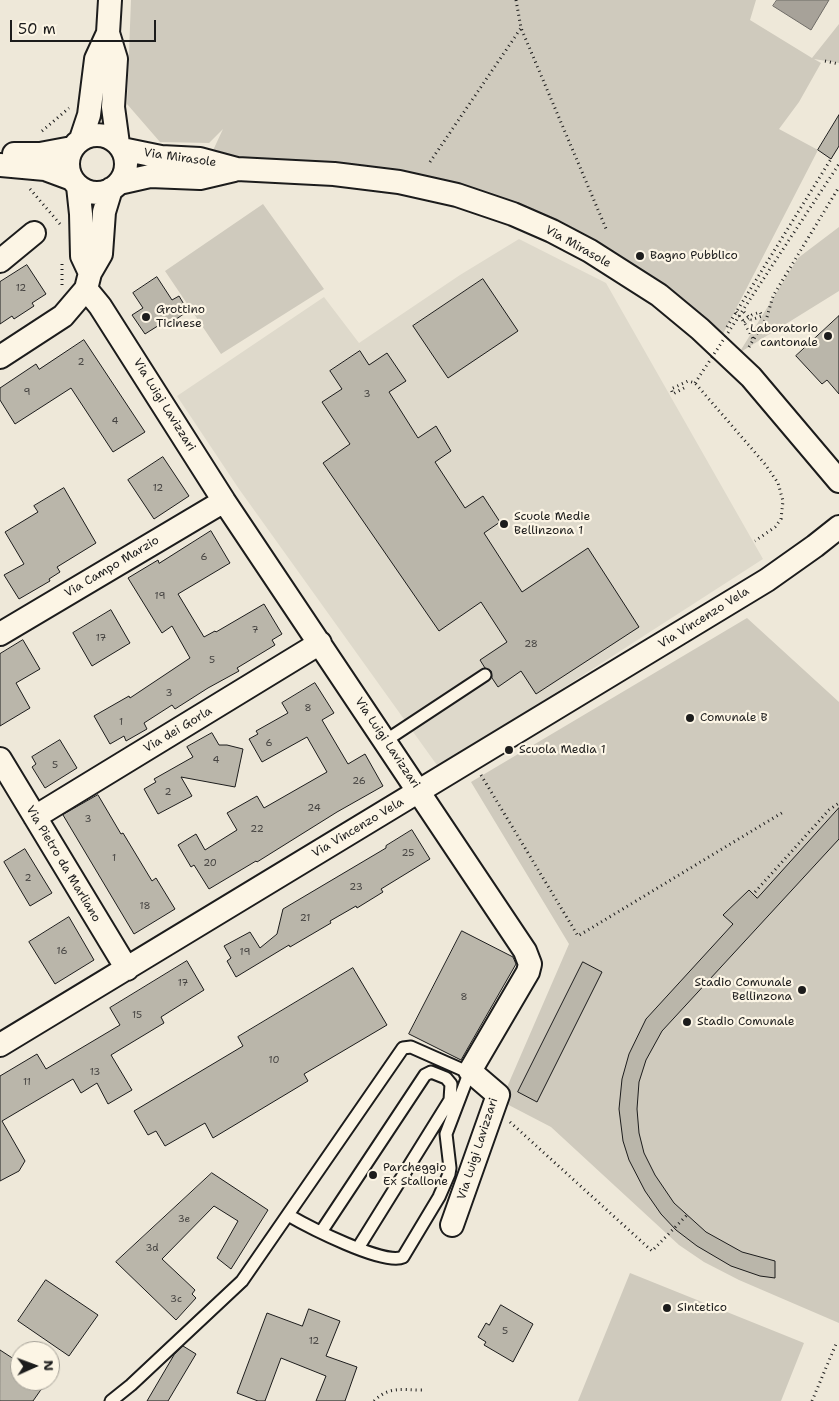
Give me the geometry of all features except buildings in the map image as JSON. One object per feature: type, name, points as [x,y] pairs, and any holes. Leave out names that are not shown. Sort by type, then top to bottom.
[{"type":"street","points":[[0,357],[62,316],[88,281],[101,254],[104,212],[115,186],[124,175],[126,166],[125,157],[120,146],[113,107],[116,60],[108,33],[110,0]]},
{"type":"street","points":[[75,182],[68,163],[90,115],[96,59],[108,33]]},
{"type":"street","points":[[0,155],[40,154],[77,144],[97,135],[105,136],[120,146]]},
{"type":"street","name":"Via Mirasole","points":[[120,146],[161,157],[200,159],[237,169],[334,174],[399,182],[457,195],[513,214],[590,251],[659,296],[700,329],[751,377],[839,481]]},
{"type":"street","points":[[0,165],[45,169],[75,182],[86,191],[94,193],[115,186]]},
{"type":"street","name":"Via Mirasole","points":[[115,186],[150,176],[200,178],[237,169]]},
{"type":"street","name":"Via Luigi Lavizzari","points":[[75,182],[82,214],[82,256],[88,281],[100,306],[224,501],[529,960],[528,972],[470,1072],[498,1095],[452,1225]]},
{"type":"street","points":[[0,261],[34,233]]},
{"type":"street","name":"Via Campo Marzio","points":[[0,634],[224,501]]},
{"type":"street","name":"Via Vincenzo Vela","points":[[0,1045],[767,580],[815,546],[839,526]]},
{"type":"street","name":"Via dei Gorla","points":[[35,818],[320,643]]},
{"type":"street","name":"Via Pietro da Marliano","points":[[0,759],[127,969]]},
{"type":"lane","points":[[385,741],[485,676]]},
{"type":"lane","points":[[111,1401],[131,1385],[242,1281],[403,1048],[411,1047],[470,1072],[446,1134],[449,1174],[439,1198],[406,1252],[398,1259],[390,1259],[358,1248],[288,1215]]},
{"type":"lane","points":[[321,1232],[424,1075],[431,1072],[446,1078],[451,1084],[452,1089],[450,1100],[358,1248]]},
{"type":"path","points":[[516,0],[521,28],[606,231]]},
{"type":"path","points":[[430,162],[521,28]]},
{"type":"path","points":[[824,62],[839,64]]},
{"type":"path","points":[[41,132],[71,106]]},
{"type":"path","points":[[716,344],[831,159]]},
{"type":"path","points":[[695,383],[744,312],[839,164]]},
{"type":"path","points":[[28,187],[62,226]]},
{"type":"path","points":[[738,364],[767,317],[773,296],[839,187]]},
{"type":"path","points":[[62,262],[62,316]]},
{"type":"path","points":[[736,312],[744,322],[753,340]]},
{"type":"path","points":[[744,312],[751,320],[762,316],[760,312],[752,315],[744,322]]},
{"type":"path","points":[[684,388],[673,394],[671,389],[688,381],[695,383],[765,464],[778,483],[783,501],[781,519],[776,527],[755,541]]},
{"type":"path","points":[[472,759],[578,936],[785,811]]},
{"type":"path","points":[[755,892],[830,810],[839,803]]},
{"type":"path","points":[[493,1107],[652,1251],[688,1214]]},
{"type":"path","points":[[812,1401],[836,1344],[839,1345]]},
{"type":"path","points":[[374,1401],[386,1391],[422,1390]]},
{"type":"shaded area","points":[[131,0],[756,0],[750,20],[812,58],[839,24],[839,63],[814,59],[821,63],[799,102],[779,129],[818,150],[723,334],[618,257],[502,199],[403,170],[209,159],[223,129],[209,143],[160,142],[127,104]]},
{"type":"shaded area","points":[[777,0],[829,0],[811,30],[773,6]]},
{"type":"shaded area","points":[[263,204],[324,289],[221,354],[165,271]]},
{"type":"shaded area","points":[[839,227],[839,291],[739,353],[798,258]]},
{"type":"shaded area","name":"Scuole Medie Bellinzona 1","points":[[519,239],[606,283],[763,559],[439,768],[239,489],[177,396],[324,297],[359,343],[460,275]]},
{"type":"shaded area","name":"Stadio Comunale","points":[[747,618],[839,702],[839,1323],[739,1280],[704,1262],[679,1245],[551,1127],[501,1101],[569,944],[471,782]]},
{"type":"shaded area","name":"Sintetico","points":[[630,1273],[804,1343],[781,1401],[578,1401]]},
{"type":"place","name":"Bagno Pubblico","points":[[640,256]]},
{"type":"place","name":"Grottino Ticinese","points":[[146,317]]},
{"type":"place","name":"Laboratorio cantonale","points":[[828,336]]},
{"type":"place","name":"Scuole Medie Bellinzona 1","points":[[504,524]]},
{"type":"place","name":"Comunale B","points":[[690,718]]},
{"type":"place","name":"Scuola Media 1","points":[[509,750]]},
{"type":"place","name":"Stadio Comunale Bellinzona","points":[[802,990]]},
{"type":"place","name":"Stadio Comunale","points":[[687,1022]]},
{"type":"place","name":"Parcheggio Ex Stallone","points":[[373,1175]]},
{"type":"place","name":"Sintetico","points":[[667,1308]]}]
